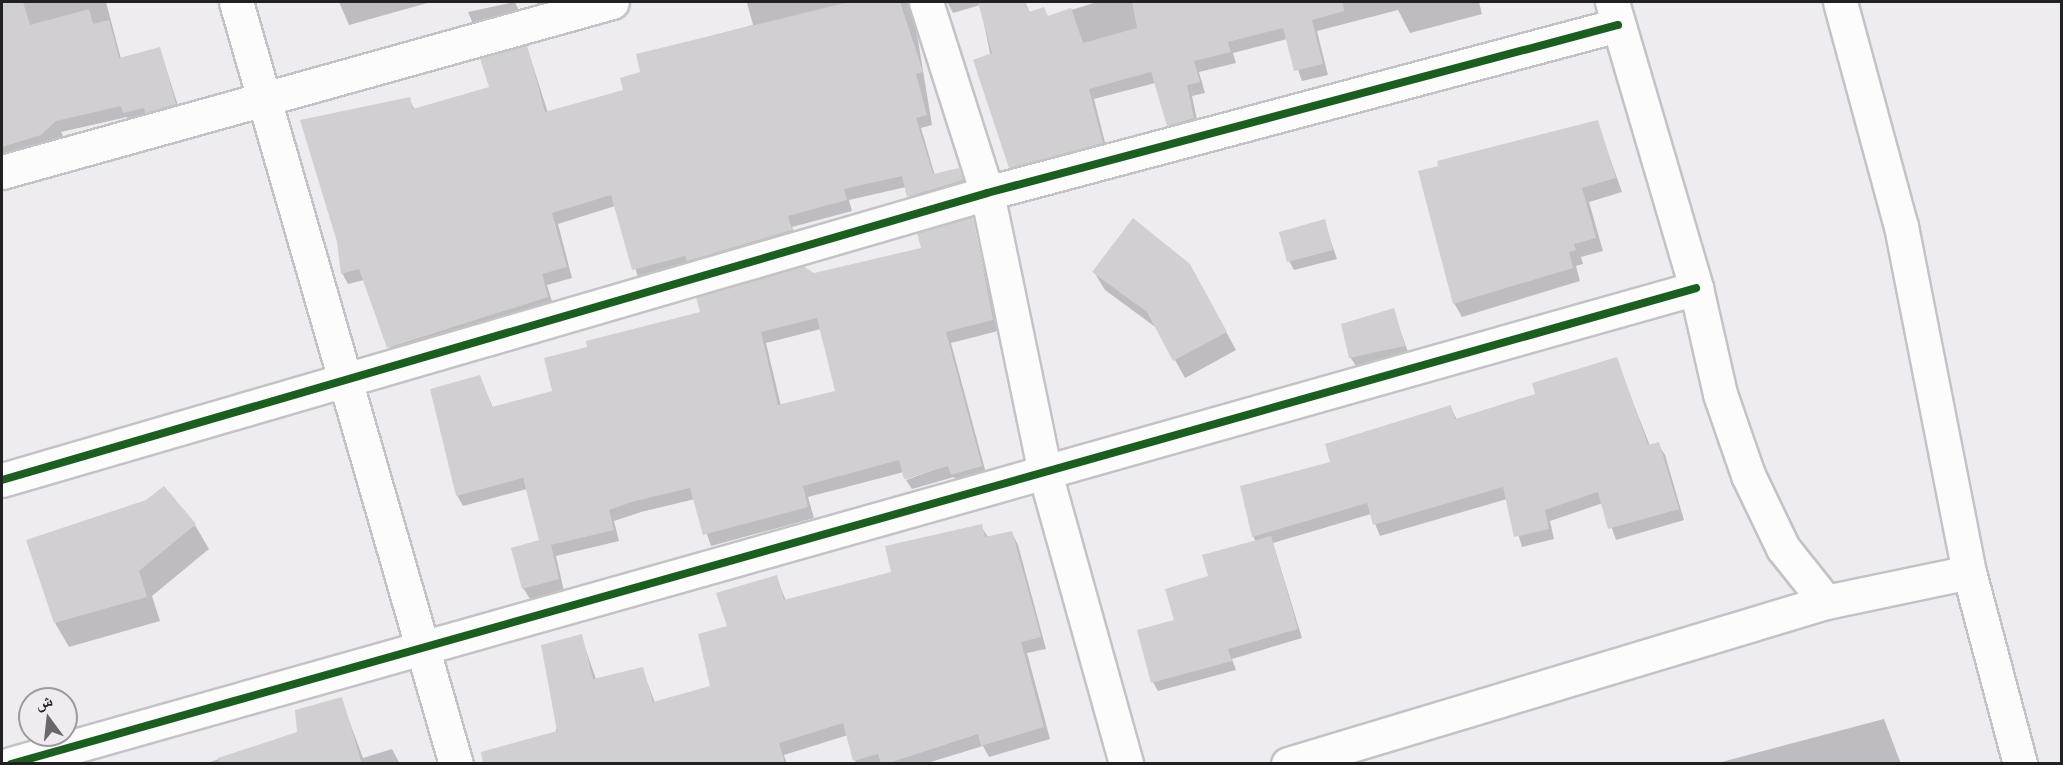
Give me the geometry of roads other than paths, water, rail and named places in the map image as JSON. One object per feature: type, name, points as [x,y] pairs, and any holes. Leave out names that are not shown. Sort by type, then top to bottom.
[{"type":"street","points":[[236,2],[456,764]]},
{"type":"street","points":[[2,172],[265,101],[612,2]]},
{"type":"street","points":[[926,2],[987,193],[1045,474],[1126,764]]},
{"type":"street","points":[[1840,2],[1901,226],[1969,572],[2020,764]]},
{"type":"street","points":[[2,480],[1615,13],[1696,288],[1720,393],[1748,475],[1783,548],[1826,602]]},
{"type":"street","points":[[20,762],[422,647],[1045,474],[1696,288]]},
{"type":"street","points":[[1308,761],[1826,602],[1969,572]]}]
